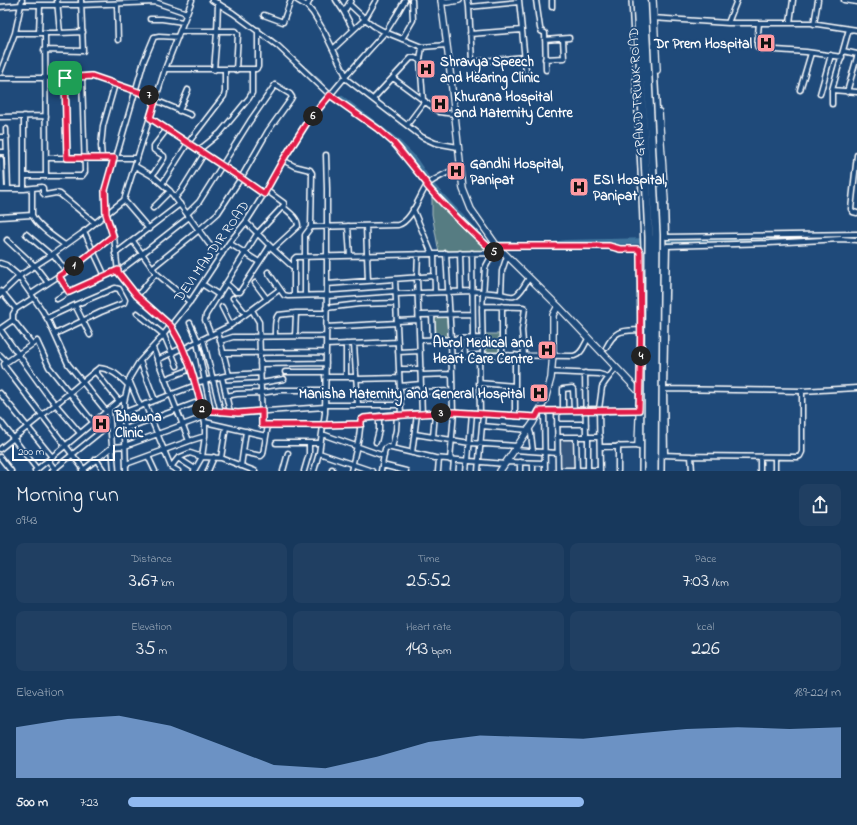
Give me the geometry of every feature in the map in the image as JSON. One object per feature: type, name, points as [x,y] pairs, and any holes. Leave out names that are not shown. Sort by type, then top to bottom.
[{"type":"highway","points":[[633,0],[645,234],[641,446],[643,471]]},
{"type":"highway","name":"GRAND TRUNK ROAD","points":[[638,0],[649,237],[648,471]]},
{"type":"highway","name":"GRAND TRUNK ROAD","points":[[644,0],[656,235],[654,471]]},
{"type":"highway","points":[[649,0],[652,18],[658,158],[665,237],[662,389],[660,398],[663,455],[660,471]]},
{"type":"highway","points":[[641,158],[658,158]]},
{"type":"street","points":[[0,73],[15,32],[22,0]]},
{"type":"street","points":[[57,0],[60,34]]},
{"type":"street","points":[[44,50],[84,50],[81,0]]},
{"type":"street","points":[[16,309],[1,293],[19,277],[65,246],[124,200],[165,69],[192,0]]},
{"type":"street","points":[[212,0],[258,30],[278,46],[330,95],[378,129],[393,142],[464,224],[507,256],[558,306],[642,394],[660,398]]},
{"type":"street","points":[[264,15],[283,22],[291,0]]},
{"type":"street","points":[[297,0],[307,6],[313,13],[333,49],[345,77],[422,137],[435,143],[458,147]]},
{"type":"street","points":[[307,6],[310,0]]},
{"type":"street","points":[[336,0],[353,29]]},
{"type":"street","points":[[333,49],[365,19],[376,0]]},
{"type":"street","name":"DEVI MANDIR ROAD","points":[[126,471],[125,397],[129,379],[140,361],[164,335],[190,302],[229,243],[246,222],[306,124],[385,32],[405,0]]},
{"type":"street","points":[[402,39],[413,20],[412,0]]},
{"type":"street","points":[[459,0],[447,2],[442,0],[463,189],[471,208],[496,248]]},
{"type":"street","points":[[468,0],[472,62]]},
{"type":"street","points":[[536,0],[540,28],[541,31],[545,33],[546,70]]},
{"type":"street","points":[[552,0],[552,7]]},
{"type":"street","points":[[653,0],[652,18],[657,81],[663,202]]},
{"type":"street","points":[[728,23],[736,0]]},
{"type":"street","points":[[790,23],[793,0]]},
{"type":"street","points":[[814,24],[818,0]]},
{"type":"street","points":[[844,0],[857,2]]},
{"type":"street","points":[[469,7],[519,1],[526,71]]},
{"type":"street","points":[[0,7],[21,5],[40,6],[159,2],[186,13]]},
{"type":"street","points":[[344,12],[350,2],[365,19],[385,32],[422,47],[447,45]]},
{"type":"street","points":[[114,3],[118,40]]},
{"type":"street","points":[[214,70],[218,32],[218,3]]},
{"type":"street","points":[[39,33],[40,6]]},
{"type":"street","points":[[652,18],[728,23],[814,24],[857,30]]},
{"type":"street","points":[[150,19],[183,22]]},
{"type":"street","points":[[759,23],[758,48],[842,57]]},
{"type":"street","points":[[832,104],[832,90],[850,29]]},
{"type":"street","points":[[165,69],[256,69],[258,67],[258,30]]},
{"type":"street","points":[[470,34],[522,30]]},
{"type":"street","points":[[180,31],[235,31],[238,33],[236,70]]},
{"type":"street","points":[[15,32],[60,34],[83,32]]},
{"type":"street","points":[[45,33],[46,176]]},
{"type":"street","points":[[178,37],[154,37],[144,61],[105,190],[106,214],[113,236],[118,271],[137,296],[171,326],[183,348],[196,384],[205,422],[202,457],[195,470],[178,458]]},
{"type":"street","points":[[545,59],[564,58],[563,38]]},
{"type":"street","points":[[544,40],[569,38]]},
{"type":"street","points":[[407,125],[424,100],[420,60],[422,47]]},
{"type":"street","points":[[843,51],[857,54]]},
{"type":"street","points":[[800,90],[811,53]]},
{"type":"street","points":[[820,94],[831,55]]},
{"type":"street","points":[[373,99],[411,58],[413,57],[420,60]]},
{"type":"street","points":[[449,64],[525,57]]},
{"type":"street","points":[[847,92],[857,57]]},
{"type":"street","points":[[162,184],[188,143],[224,96],[226,92],[225,70]]},
{"type":"street","points":[[199,150],[220,134],[249,98],[252,93],[252,70]]},
{"type":"street","points":[[0,78],[65,78],[92,76],[156,99],[191,115]]},
{"type":"street","points":[[24,176],[82,176],[85,172],[82,77]]},
{"type":"street","points":[[65,78],[67,158]]},
{"type":"street","points":[[393,78],[439,112],[455,114]]},
{"type":"street","points":[[102,158],[101,146],[103,126],[115,84]]},
{"type":"street","points":[[57,299],[69,292],[118,271],[142,254],[188,215],[200,202],[250,121],[275,85],[290,94],[292,97],[291,99],[268,131],[241,178],[218,213],[152,268]]},
{"type":"street","points":[[180,110],[188,90]]},
{"type":"street","points":[[832,90],[857,92]]},
{"type":"street","points":[[24,116],[24,189]]},
{"type":"street","points":[[0,117],[46,116]]},
{"type":"street","points":[[150,118],[241,178],[284,203],[283,207],[298,222],[298,226],[271,248],[259,262],[240,292],[236,292],[226,284]]},
{"type":"street","points":[[6,129],[8,189]]},
{"type":"street","points":[[152,176],[164,158],[164,156],[154,150],[154,146],[167,129]]},
{"type":"street","points":[[0,137],[6,137]]},
{"type":"street","points":[[0,152],[7,152]]},
{"type":"street","points":[[175,198],[204,154]]},
{"type":"street","points":[[314,471],[319,453],[325,406],[327,296],[326,155]]},
{"type":"street","points":[[857,155],[851,209],[857,214]]},
{"type":"street","points":[[46,158],[137,158]]},
{"type":"street","points":[[1,159],[1,189],[43,188],[43,193],[45,195],[56,193],[60,194],[95,223]]},
{"type":"street","points":[[283,160],[297,167],[310,170],[312,173],[311,227],[305,235],[305,295]]},
{"type":"street","points":[[135,166],[152,176],[170,191],[209,244],[222,254]]},
{"type":"street","points":[[311,227],[401,224],[405,221],[429,184],[460,166]]},
{"type":"street","points":[[32,189],[32,215],[34,219],[41,227],[65,246]]},
{"type":"street","points":[[153,208],[170,191]]},
{"type":"street","points":[[124,200],[149,228]]},
{"type":"street","points":[[115,254],[180,204]]},
{"type":"street","points":[[211,335],[205,318],[257,234],[283,207]]},
{"type":"street","points":[[413,209],[433,254],[435,292]]},
{"type":"street","points":[[0,217],[32,215]]},
{"type":"street","points":[[246,222],[271,248],[294,268]]},
{"type":"street","points":[[348,226],[350,256]]},
{"type":"street","points":[[366,226],[368,281]]},
{"type":"street","points":[[84,232],[105,276]]},
{"type":"street","points":[[26,234],[52,255],[66,271]]},
{"type":"street","points":[[665,237],[857,234]]},
{"type":"street","points":[[32,344],[13,320],[13,314],[16,309],[48,283],[113,236]]},
{"type":"street","points":[[665,246],[841,239],[857,240]]},
{"type":"street","points":[[8,240],[35,266],[48,283]]},
{"type":"street","points":[[133,241],[156,274],[190,302]]},
{"type":"street","points":[[229,243],[259,262]]},
{"type":"street","points":[[294,295],[294,268],[296,257],[446,254],[472,253],[496,248],[609,246],[620,249],[638,249],[640,252],[642,330]]},
{"type":"street","points":[[478,471],[482,426],[479,383],[483,338],[482,306],[485,268],[496,248]]},
{"type":"street","points":[[460,253],[461,292]]},
{"type":"street","points":[[472,253],[473,338]]},
{"type":"street","points":[[418,254],[417,277],[422,414]]},
{"type":"street","points":[[446,254],[454,412],[452,440],[453,471]]},
{"type":"street","points":[[501,294],[502,271],[507,256]]},
{"type":"street","points":[[0,263],[6,265],[19,277],[47,318],[68,364],[107,410],[110,424],[114,471]]},
{"type":"street","points":[[268,272],[284,295],[327,296],[396,292],[418,293],[472,291],[516,296],[519,294],[529,278]]},
{"type":"street","points":[[137,296],[156,274]]},
{"type":"street","points":[[59,276],[69,292]]},
{"type":"street","points":[[327,284],[434,276]]},
{"type":"street","points":[[392,448],[401,406],[395,279]]},
{"type":"street","points":[[256,283],[267,299]]},
{"type":"street","points":[[202,284],[219,295]]},
{"type":"street","points":[[47,318],[115,288],[120,289],[125,300],[124,303],[101,312],[55,334]]},
{"type":"street","points":[[158,360],[231,325],[280,289]]},
{"type":"street","points":[[233,298],[246,314]]},
{"type":"street","points":[[326,308],[359,304],[396,303]]},
{"type":"street","points":[[75,305],[90,335]]},
{"type":"street","points":[[482,306],[525,308],[522,330],[524,355]]},
{"type":"street","points":[[502,306],[502,355]]},
{"type":"street","points":[[500,471],[541,411],[545,400],[552,372],[553,315],[558,306]]},
{"type":"street","points":[[222,307],[231,325]]},
{"type":"street","points":[[252,310],[259,322],[262,425],[361,424]]},
{"type":"street","points":[[137,313],[164,335],[177,366]]},
{"type":"street","points":[[275,336],[278,315],[296,313],[326,313]]},
{"type":"street","points":[[295,336],[296,313]]},
{"type":"street","points":[[326,327],[397,322],[432,315],[472,314]]},
{"type":"street","points":[[432,315],[433,339]]},
{"type":"street","points":[[13,320],[0,329],[46,393],[80,434]]},
{"type":"street","points":[[190,323],[198,342],[211,411]]},
{"type":"street","points":[[606,348],[611,338],[624,331],[663,329]]},
{"type":"street","points":[[218,332],[229,375]]},
{"type":"street","points":[[220,341],[233,337],[326,336]]},
{"type":"street","points":[[420,340],[483,338]]},
{"type":"street","points":[[203,339],[221,412]]},
{"type":"street","points":[[464,339],[465,356]]},
{"type":"street","points":[[451,357],[481,355],[574,356],[580,352],[588,339]]},
{"type":"street","points":[[93,422],[49,367],[36,341],[4,364],[41,416],[66,446],[83,470],[112,447],[125,446],[204,417]]},
{"type":"street","points":[[326,345],[398,342]]},
{"type":"street","points":[[346,344],[346,377]]},
{"type":"street","points":[[354,344],[358,405]]},
{"type":"street","points":[[152,348],[189,441]]},
{"type":"street","points":[[398,352],[420,350]]},
{"type":"street","points":[[223,353],[326,352]]},
{"type":"street","points":[[0,355],[7,362]]},
{"type":"street","points":[[514,416],[515,355]]},
{"type":"street","points":[[140,361],[155,400]]},
{"type":"street","points":[[260,364],[326,363]]},
{"type":"street","points":[[0,449],[100,368],[117,374],[128,385]]},
{"type":"street","points":[[557,410],[558,471],[600,470],[599,410],[602,387],[616,368]]},
{"type":"street","points":[[165,379],[191,369]]},
{"type":"street","points":[[399,369],[421,369]]},
{"type":"street","points":[[95,371],[119,401]]},
{"type":"street","points":[[285,372],[325,372]]},
{"type":"street","points":[[552,372],[599,374],[609,377]]},
{"type":"street","points":[[125,412],[205,381],[229,375],[261,373]]},
{"type":"street","points":[[585,373],[588,470]]},
{"type":"street","points":[[421,375],[451,374]]},
{"type":"street","points":[[222,377],[230,412]]},
{"type":"street","points":[[325,377],[400,378]]},
{"type":"street","points":[[129,379],[140,406]]},
{"type":"street","points":[[224,385],[261,383],[284,379]]},
{"type":"street","points":[[479,383],[515,386]]},
{"type":"street","points":[[236,384],[237,394]]},
{"type":"street","points":[[400,386],[421,384]]},
{"type":"street","points":[[563,410],[563,389],[572,388],[574,410]]},
{"type":"street","points":[[802,390],[802,454],[798,457],[663,455],[662,389],[802,390],[857,388]]},
{"type":"street","points":[[226,396],[280,390],[325,390]]},
{"type":"street","points":[[422,392],[452,391]]},
{"type":"street","points":[[0,393],[28,427],[50,458],[54,470],[110,424]]},
{"type":"street","points":[[600,447],[641,446],[639,410],[642,394]]},
{"type":"street","points":[[357,397],[400,396]]},
{"type":"street","points":[[0,421],[36,470],[107,410],[125,397]]},
{"type":"street","points":[[125,428],[200,401]]},
{"type":"street","points":[[145,404],[171,467],[178,471]]},
{"type":"street","points":[[203,410],[238,413],[325,406],[401,406]]},
{"type":"street","points":[[541,411],[639,410]]},
{"type":"street","points":[[541,411],[545,471]]},
{"type":"street","points":[[351,471],[361,420],[364,418],[454,412],[536,417]]},
{"type":"street","points":[[433,437],[435,413]]},
{"type":"street","points":[[466,471],[472,413]]},
{"type":"street","points":[[412,453],[417,414]]},
{"type":"street","points":[[376,442],[379,430],[379,417]]},
{"type":"street","points":[[205,422],[266,436]]},
{"type":"street","points":[[557,424],[586,424]]},
{"type":"street","points":[[243,452],[261,456],[264,454],[268,425]]},
{"type":"street","points":[[482,426],[529,429]]},
{"type":"street","points":[[221,458],[226,427]]},
{"type":"street","points":[[529,429],[533,451]]},
{"type":"street","points":[[241,466],[246,431]]},
{"type":"street","points":[[322,434],[384,456]]},
{"type":"street","points":[[414,434],[470,443],[481,443],[533,451],[558,453]]},
{"type":"street","points":[[126,464],[205,436]]},
{"type":"street","points":[[557,437],[600,437]]},
{"type":"street","points":[[576,437],[577,470]]},
{"type":"street","points":[[276,443],[320,443]]},
{"type":"street","points":[[304,471],[309,443]]},
{"type":"street","points":[[618,446],[618,471]]},
{"type":"street","points":[[381,471],[386,448],[440,459],[479,462],[545,463]]},
{"type":"street","points":[[171,467],[178,458],[190,453],[202,457],[221,458],[254,471]]},
{"type":"street","points":[[319,453],[372,471]]},
{"type":"street","points":[[283,471],[288,454]]},
{"type":"street","points":[[148,456],[154,471]]},
{"type":"street","points":[[691,456],[692,471]]},
{"type":"street","points":[[0,457],[11,471]]},
{"type":"street","points":[[210,470],[214,457]]},
{"type":"street","points":[[760,457],[760,471]]},
{"type":"street","points":[[775,457],[775,471]]},
{"type":"street","points":[[438,471],[440,459]]},
{"type":"street","points":[[96,460],[104,471]]},
{"type":"street","points":[[520,462],[520,471]]},
{"type":"street","points":[[533,463],[533,471]]},
{"type":"street","points":[[382,465],[406,471]]},
{"type":"shaded area","points":[[560,439],[575,439],[576,468],[561,468]]},
{"type":"green space","points":[[432,195],[487,248],[485,252],[439,253],[432,214]]},
{"type":"green space","points":[[434,317],[447,317],[448,337],[435,338]]},
{"type":"green space","points":[[485,334],[500,334],[500,352],[485,352]]},
{"type":"waterway","points":[[218,0],[276,41],[322,82]]},
{"type":"waterway","points":[[342,99],[396,141],[412,157],[431,185],[483,241],[491,244],[514,244]]},
{"type":"waterway","points":[[659,241],[844,236],[857,237]]},
{"type":"waterway","points":[[553,245],[565,243],[650,241]]},
{"type":"place","name":"Dr Prem Hospital","points":[[766,43]]},
{"type":"place","name":"Shravya Speech and Hearing Clinic","points":[[426,69]]},
{"type":"place","name":"Khurana Hospital and Maternity Centre","points":[[440,104]]},
{"type":"place","name":"Gandhi Hospital, Panipat","points":[[456,171]]},
{"type":"place","name":"ESI Hospital, Panipat","points":[[579,187]]},
{"type":"place","name":"Abrol Medical and Heart Care Centre","points":[[547,350]]},
{"type":"place","name":"Manisha Maternity and General Hospital","points":[[539,393]]},
{"type":"place","name":"Bhawna Clinic","points":[[101,424]]},
{"type":"route","points":[[92,76],[156,98],[150,118],[264,194],[283,160],[306,124],[330,95],[378,129],[393,142],[428,185],[427,186],[434,195],[494,252],[499,248],[498,246],[612,246],[620,249],[638,249],[640,252],[641,350],[639,410],[599,411],[599,409],[539,411],[536,417],[453,412],[364,418],[361,420],[361,424],[262,425],[262,411],[238,413],[203,410],[190,366],[181,344],[171,326],[137,296],[118,270],[69,292],[59,276],[113,236],[106,214],[105,190],[114,158],[67,158],[65,78],[92,76]]}]
